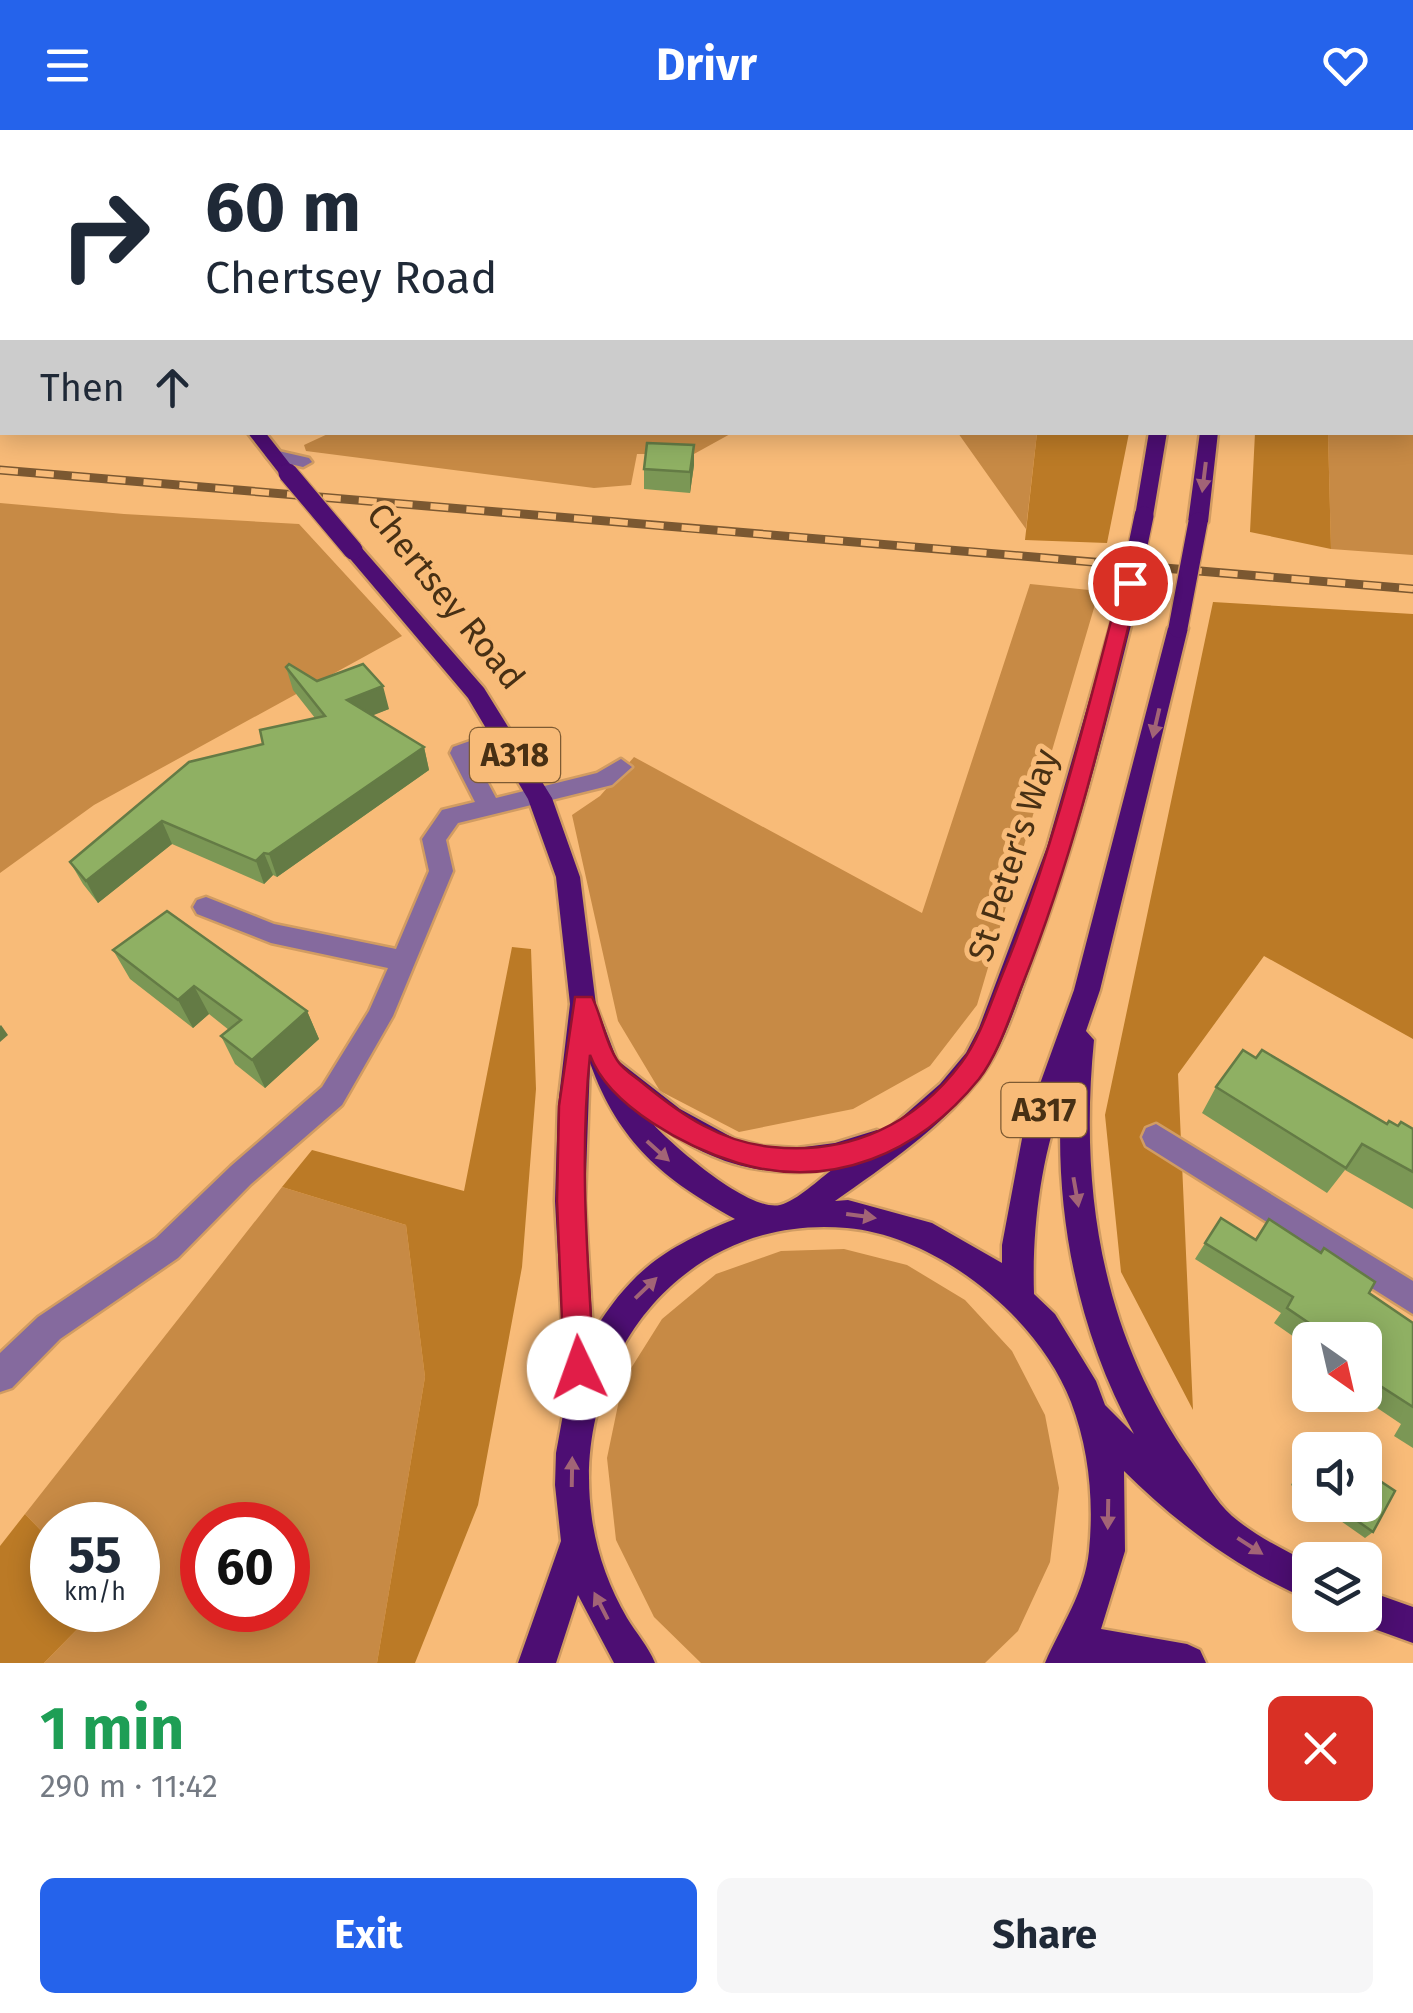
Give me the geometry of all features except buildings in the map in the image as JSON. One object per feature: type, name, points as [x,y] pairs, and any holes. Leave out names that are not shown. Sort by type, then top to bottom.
[{"type":"main road","points":[[257,435],[274,455]]},
{"type":"main road","name":"St Peter's Way","points":[[778,1217],[906,1133],[973,1068],[1038,918],[1074,802],[1123,617],[1158,435]]},
{"type":"main road","name":"A317","points":[[1018,1295],[1017,1245],[1038,1128],[1087,990],[1142,785],[1178,628],[1198,522],[1209,435]]},
{"type":"main road","name":"Chertsey Road","points":[[296,468],[354,550],[476,692],[540,798],[568,876],[583,1004],[572,1106],[570,1201],[581,1402]]},
{"type":"main road","points":[[1087,990],[1074,1082],[1073,1176],[1089,1260],[1115,1360],[1154,1436],[1214,1522]]},
{"type":"main road","name":"Chertsey Road","points":[[583,1004],[630,1119],[660,1154],[701,1186],[778,1217]]},
{"type":"main road","points":[[608,1068],[671,1122],[703,1141],[764,1158],[803,1162],[852,1152],[906,1133]]},
{"type":"main road","points":[[636,1663],[618,1641],[593,1592],[578,1543],[572,1463],[581,1402],[602,1348],[632,1302],[671,1265],[716,1238],[778,1217],[831,1212],[872,1217],[911,1228],[974,1260],[1018,1295],[1049,1331],[1076,1372],[1094,1418],[1108,1483],[1108,1550],[1090,1616],[1070,1653],[1186,1663]]},
{"type":"main road","points":[[1094,1418],[1144,1471],[1214,1522],[1292,1571]]},
{"type":"main road","points":[[537,1663],[578,1543]]},
{"type":"main road","points":[[1382,1614],[1413,1625]]},
{"type":"street","points":[[274,455],[296,468]]},
{"type":"street","points":[[490,808],[461,753],[504,737]]},
{"type":"street","points":[[0,1376],[50,1328],[167,1248],[332,1096],[380,1016],[442,871],[434,839],[450,816],[540,798],[604,779],[621,767]]},
{"type":"street","points":[[206,907],[271,933],[404,961]]},
{"type":"street","points":[[1156,1137],[1413,1299]]},
{"type":"shaded area","points":[[326,435],[728,435],[694,454],[637,454],[631,485],[594,488],[306,451],[304,445]]},
{"type":"shaded area","points":[[959,435],[1037,435],[1026,529]]},
{"type":"shaded area","points":[[1037,435],[1129,435],[1107,543],[1025,540]]},
{"type":"shaded area","points":[[1255,435],[1328,435],[1331,549],[1250,532]]},
{"type":"shaded area","points":[[1328,435],[1413,435],[1413,555],[1331,549]]},
{"type":"shaded area","points":[[0,503],[299,524],[402,636],[94,805],[0,873]]},
{"type":"shaded area","points":[[1030,584],[1099,591],[977,1005],[930,1066],[853,1109],[739,1132],[660,1091],[618,1021],[572,815],[600,796],[634,757],[922,913]]},
{"type":"shaded area","points":[[1213,602],[1413,614],[1413,1039],[1264,956],[1178,1074],[1193,1410],[1121,1272],[1105,1115]]},
{"type":"shaded area","points":[[512,947],[531,949],[536,1089],[522,1267],[478,1505],[415,1663],[377,1663],[425,1377],[406,1225],[282,1187],[312,1150],[464,1191]]},
{"type":"shaded area","points":[[282,1187],[406,1225],[425,1377],[377,1663],[44,1663],[74,1632],[160,1632],[160,1502],[34,1502]]},
{"type":"shaded area","points":[[844,1249],[907,1265],[965,1300],[1012,1351],[1045,1415],[1059,1488],[1050,1562],[1018,1631],[985,1663],[701,1663],[654,1617],[616,1540],[607,1458],[623,1381],[662,1319],[716,1274],[781,1251]]},
{"type":"shaded area","points":[[25,1514],[30,1519],[30,1632],[74,1632],[44,1663],[0,1663],[0,1546]]},
{"type":"railway","points":[[0,470],[1413,589]]},
{"type":"route","points":[[579,1368],[570,1201],[572,1106],[583,1004],[608,1068],[671,1122],[703,1141],[734,1152],[803,1162],[852,1152],[906,1133],[973,1068],[1038,918],[1074,802],[1130,583]]}]
